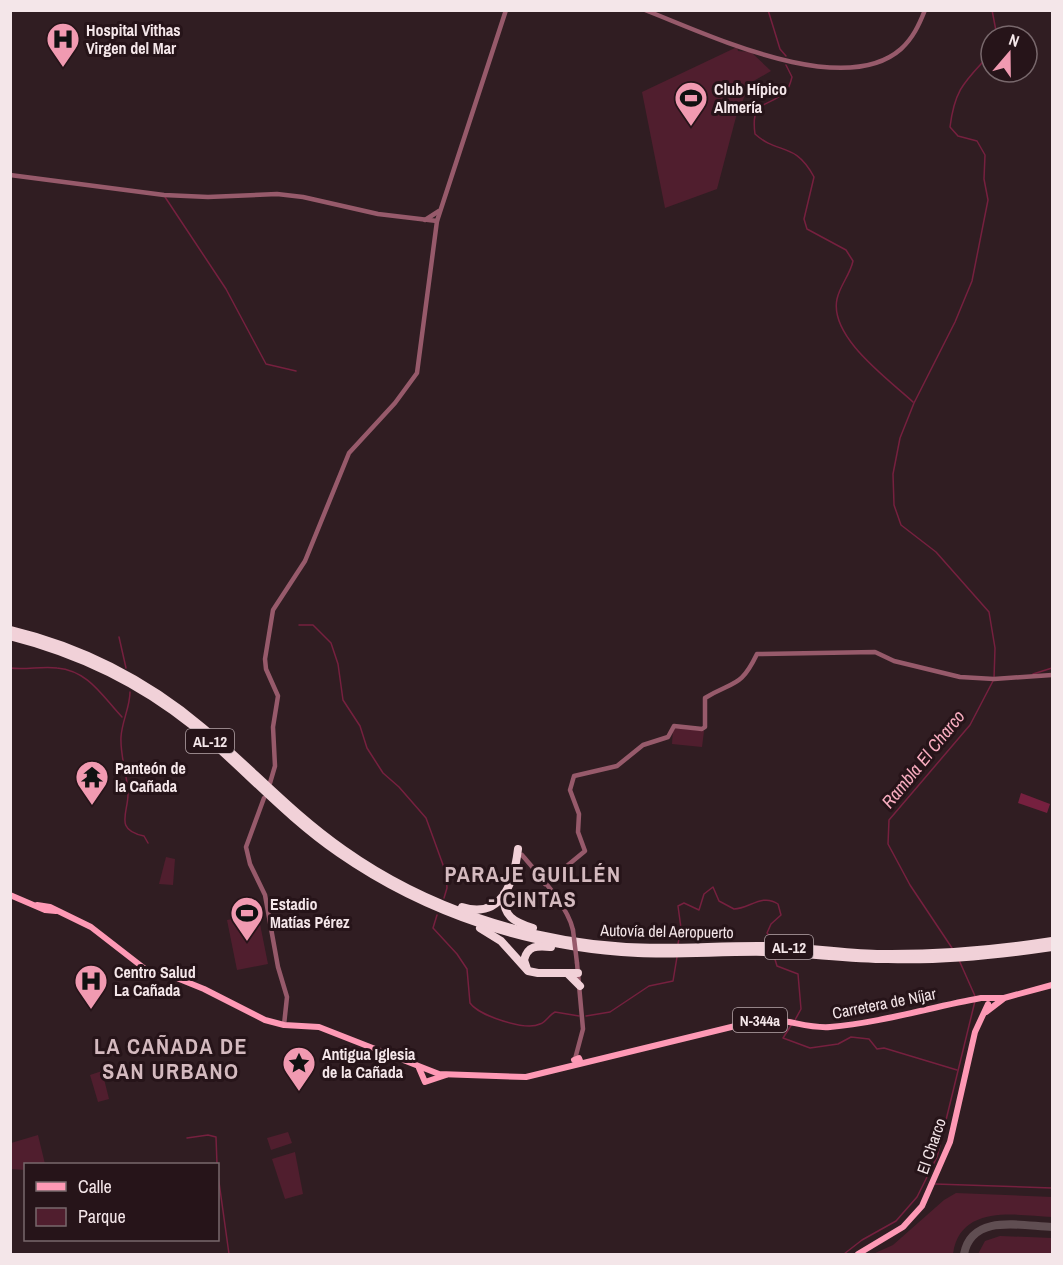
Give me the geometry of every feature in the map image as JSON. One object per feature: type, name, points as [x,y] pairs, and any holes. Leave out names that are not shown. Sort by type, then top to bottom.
[{"type":"highway","name":"Autovía del Aeropuerto","points":[[10,630],[86,655],[157,693],[204,728],[312,827],[364,864],[396,882],[493,922],[582,943],[638,948],[761,946],[874,954],[962,955],[1053,947]]},
{"type":"highway","name":"Autovía del Aeropuerto","points":[[10,636],[86,661],[152,697],[192,725],[319,838],[370,874],[424,902],[512,934],[591,950],[660,954],[771,952],[882,959],[951,955]]},
{"type":"highway","points":[[396,882],[478,911],[496,906],[504,893],[519,855]]},
{"type":"highway","points":[[504,893],[504,909],[514,921],[582,943]]},
{"type":"highway","points":[[424,902],[494,936],[528,971],[578,973]]},
{"type":"highway","name":"Autovía del Aeropuerto","points":[[962,955],[1053,941]]},
{"type":"highway","points":[[528,971],[524,960],[533,946],[591,950]]},
{"type":"highway","points":[[567,973],[577,963]]},
{"type":"highway","points":[[567,973],[580,986]]},
{"type":"main road","name":"Carretera de Níjar","points":[[10,893],[91,927],[149,972],[167,974],[204,989],[265,1020],[284,1025],[323,1028],[425,1071],[447,1075],[517,1078],[567,1067],[577,1060],[760,1020],[782,1020],[806,1026],[832,1027],[981,998],[992,1002]]},
{"type":"main road","points":[[992,1002],[1053,985]]},
{"type":"main road","name":"El Charco","points":[[858,1254],[903,1227],[922,1206],[951,1142],[973,1037],[992,1002]]},
{"type":"main road","points":[[425,1071],[424,1081],[432,1080]]},
{"type":"main road","points":[[425,1071],[432,1080]]},
{"type":"main road","name":"Carretera de Níjar","points":[[432,1080],[447,1075]]},
{"type":"street","points":[[270,783],[275,766],[273,727],[278,696],[266,669],[265,659],[273,610],[305,561],[349,453],[395,403],[417,373],[437,221],[506,10]]},
{"type":"street","points":[[645,10],[781,61],[809,66],[862,66],[881,61],[900,50],[913,37],[925,10]]},
{"type":"street","points":[[10,175],[164,195],[285,195],[378,214],[437,221]]},
{"type":"street","points":[[425,220],[440,211]]},
{"type":"street","points":[[425,220],[436,229]]},
{"type":"street","points":[[545,884],[585,851],[578,832],[579,814],[570,790],[574,776],[617,766],[643,744],[668,737],[674,726],[702,729],[705,727],[705,698],[735,685],[745,676],[757,654],[875,652],[894,661],[960,677],[994,679],[1053,675]]},
{"type":"street","points":[[264,798],[247,841],[250,864],[265,895],[278,967],[287,997],[284,1025]]},
{"type":"street","points":[[519,855],[545,884],[571,921],[583,1029],[577,1060]]},
{"type":"green space","name":"Club Hípico Almería","points":[[737,47],[738,51],[751,52],[771,71],[750,83],[736,117],[717,189],[665,208],[642,92]]},
{"type":"green space","points":[[673,728],[704,731],[702,747],[672,744]]},
{"type":"green space","points":[[166,857],[175,859],[173,885],[159,884]]},
{"type":"green space","name":"Estadio Matías Pérez","points":[[258,914],[268,964],[237,970],[227,920]]},
{"type":"green space","points":[[102,1071],[109,1099],[98,1102],[90,1075]]},
{"type":"green space","points":[[288,1132],[292,1143],[271,1150],[267,1138]]},
{"type":"green space","points":[[38,1135],[45,1163],[24,1163],[24,1170],[11,1169],[11,1143]]},
{"type":"green space","points":[[295,1152],[303,1194],[285,1199],[272,1159]]},
{"type":"green space","points":[[956,1193],[1052,1197],[1052,1217],[1007,1215],[978,1220],[966,1227],[958,1238],[953,1254],[873,1254],[893,1245],[944,1200]]},
{"type":"green space","points":[[1000,1236],[1052,1238],[1052,1254],[978,1254],[985,1241]]},
{"type":"shaded area","points":[[1021,793],[1050,804],[1047,813],[1018,803]]},
{"type":"waterway","points":[[768,10],[780,49],[786,56]]},
{"type":"waterway","name":"Rambla El Charco","points":[[992,10],[995,24]]},
{"type":"waterway","points":[[786,65],[792,77],[789,86],[780,96],[758,109],[754,122],[755,134],[771,145],[800,158],[814,177],[804,219],[807,229],[846,250],[853,261],[837,299],[837,313],[842,328],[863,356],[913,402]]},
{"type":"waterway","name":"Rambla El Charco","points":[[952,948],[910,885],[888,844],[889,820],[970,725],[994,679],[995,648],[989,612],[936,552],[901,525],[894,505],[893,474],[900,438],[914,403],[955,322],[972,281],[988,200],[984,179],[985,155],[977,141],[958,136],[950,127],[959,93],[979,66]]},
{"type":"waterway","points":[[165,197],[226,289],[266,364],[296,371]]},
{"type":"waterway","points":[[299,625],[313,625],[331,643],[338,664],[343,700],[360,726],[367,748],[383,773],[399,787],[426,818],[446,873],[447,888],[444,898]]},
{"type":"waterway","points":[[119,637],[126,668]]},
{"type":"waterway","points":[[10,668],[46,667],[78,674],[94,686],[122,717]]},
{"type":"waterway","points":[[1033,674],[1052,668]]},
{"type":"waterway","points":[[130,692],[121,737],[128,792],[125,819],[129,829],[144,836],[148,843]]},
{"type":"waterway","points":[[678,944],[681,928],[678,906],[684,903],[699,910],[704,894],[713,887],[719,901],[734,909],[766,900],[778,904],[781,915],[771,924],[767,933],[774,941]]},
{"type":"waterway","points":[[437,915],[433,928],[457,954],[467,969],[470,1003],[475,1008],[492,1017],[524,1026],[540,1024],[555,1012],[579,1016]]},
{"type":"waterway","points":[[774,956],[777,966],[798,974],[801,1009],[795,1020]]},
{"type":"waterway","points":[[586,1016],[610,1012],[649,986],[673,981],[677,957]]},
{"type":"waterway","name":"Rambla El Charco","points":[[959,960],[975,996]]},
{"type":"waterway","name":"Rambla El Charco","points":[[844,1254],[862,1240],[896,1221],[917,1197],[937,1157],[975,1001]]},
{"type":"waterway","points":[[792,1024],[783,1038],[810,1048],[838,1044],[851,1037],[869,1039],[877,1049],[884,1048],[957,1070]]},
{"type":"waterway","points":[[187,1138],[208,1135],[216,1137],[217,1163]]},
{"type":"waterway","points":[[219,1182],[229,1254]]},
{"type":"waterway","points":[[935,1184],[1052,1188]]},
{"type":"taxiway","points":[[964,1254],[969,1241],[977,1232],[987,1227],[1013,1224],[1052,1227]]},
{"type":"place","name":"Hospital Vithas Virgen del Mar","points":[[63,68]]},
{"type":"place","name":"Club Hípico Almería","points":[[691,127]]},
{"type":"place","name":"Panteón de la Cañada","points":[[92,806]]},
{"type":"place","name":"Estadio Matías Pérez","points":[[247,942]]},
{"type":"place","name":"Centro Salud La Cañada","points":[[91,1010]]},
{"type":"place","name":"Antigua Iglesia de la Cañada","points":[[299,1092]]},
{"type":"district","name":"PARAJE GUILLÉN - CINTAS","points":[[533,886]]},
{"type":"district","name":"LA CAÑADA DE SAN URBANO","points":[[171,1058]]}]
